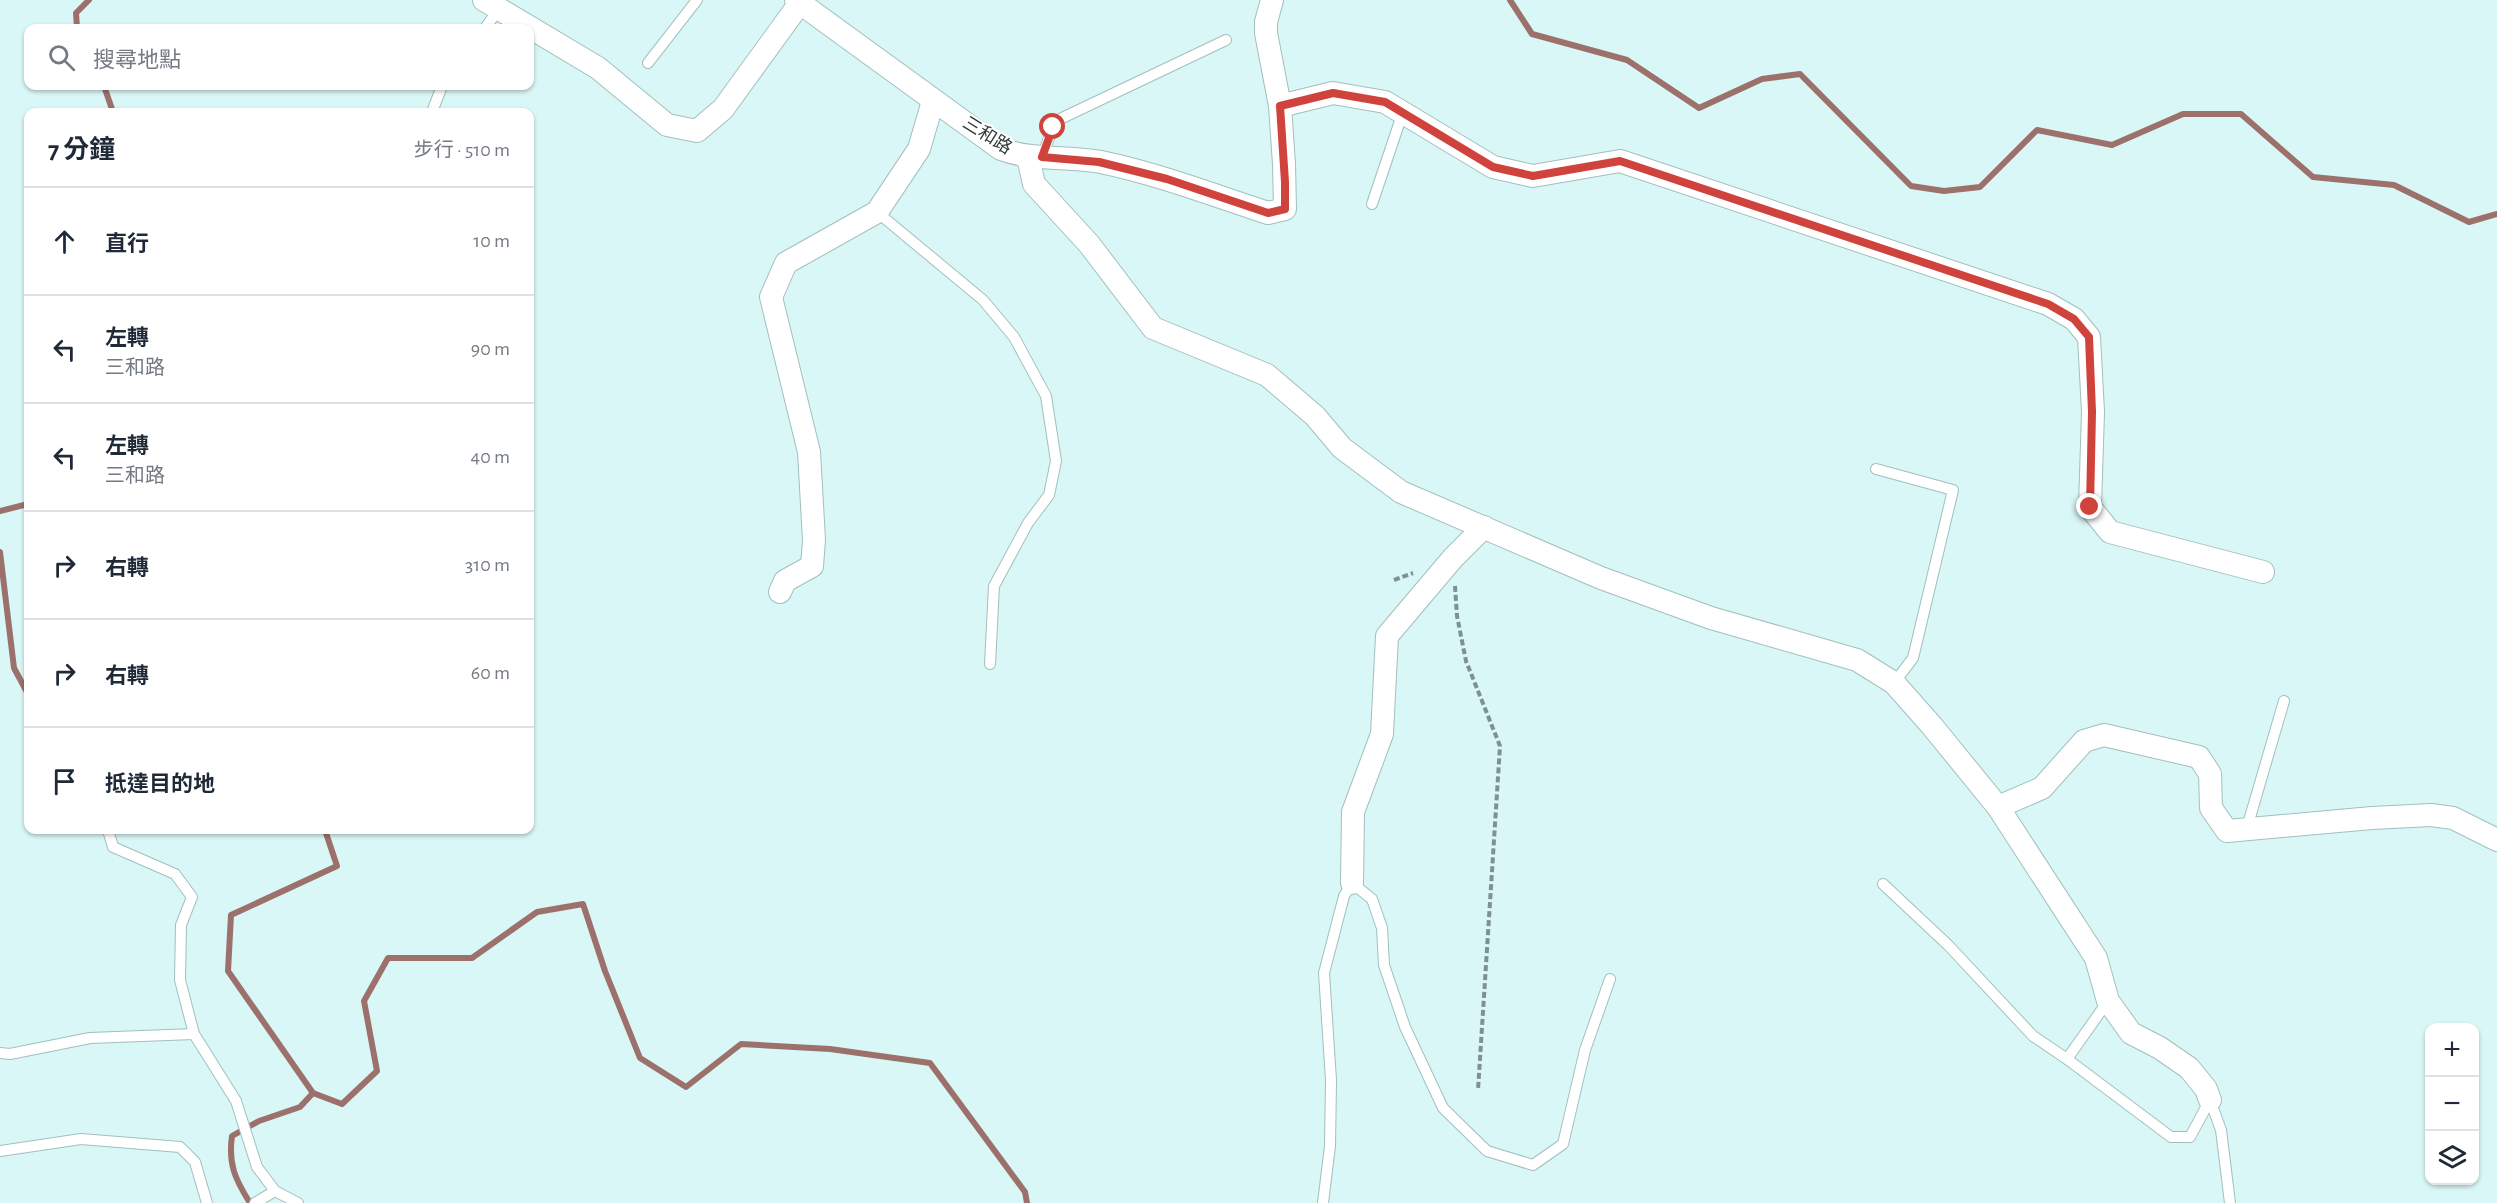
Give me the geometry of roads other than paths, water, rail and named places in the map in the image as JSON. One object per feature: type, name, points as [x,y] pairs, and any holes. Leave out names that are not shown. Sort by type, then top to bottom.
[{"type":"street","name":"三和路","points":[[798,2],[1001,149],[1035,157],[1099,162],[1167,179],[1268,213],[1285,209],[1280,106],[1266,33],[1266,22],[1272,0]]},
{"type":"street","points":[[534,30],[598,68],[667,124],[697,131],[723,109],[798,2]]},
{"type":"street","points":[[492,5],[524,24]]},
{"type":"street","points":[[1280,106],[1333,93],[1385,102],[1493,167],[1533,176],[1620,161],[2048,304],[2074,319],[2089,337],[2092,412],[2090,507],[2110,532],[2263,572]]},
{"type":"street","points":[[780,592],[785,581],[812,566],[814,540],[809,452],[771,297],[786,263],[876,212],[919,149],[933,101]]},
{"type":"street","points":[[1035,157],[1034,184],[1089,244],[1153,328],[1267,375],[1315,416],[1342,448],[1401,492],[1601,578],[1711,618],[1857,660],[1894,683],[1998,807],[2096,958],[2108,1001],[2132,1033],[2160,1048],[2189,1068],[2206,1089],[2210,1100]]},
{"type":"street","points":[[1352,883],[1353,812],[1382,734],[1387,636],[1453,558],[1484,527]]},
{"type":"street","points":[[1998,807],[2042,788],[2084,741],[2104,735],[2199,758],[2210,774],[2211,808],[2227,831],[2431,815],[2453,818],[2497,840]]},
{"type":"lane","points":[[648,63],[697,0]]},
{"type":"lane","points":[[486,24],[492,5]]},
{"type":"lane","points":[[1035,157],[1060,119],[1226,40]]},
{"type":"lane","points":[[434,108],[440,90]]},
{"type":"lane","points":[[1372,204],[1403,111]]},
{"type":"lane","points":[[876,212],[983,300],[1014,337],[1046,396],[1056,461],[1049,495],[1028,523],[994,586],[990,664]]},
{"type":"lane","points":[[1876,469],[1953,490],[1913,658],[1894,683]]},
{"type":"lane","points":[[2246,831],[2284,701]]},
{"type":"lane","points":[[109,834],[113,847],[174,874],[192,897],[181,925],[180,981],[194,1034],[236,1101],[257,1167],[275,1191],[298,1203]]},
{"type":"lane","points":[[1323,1203],[1330,1146],[1331,1080],[1324,973],[1344,896],[1352,883],[1372,899],[1382,928],[1384,965],[1387,975],[1405,1027],[1443,1108],[1487,1152],[1533,1165],[1563,1144],[1585,1050],[1611,979]]},
{"type":"lane","points":[[1883,884],[1948,945],[2033,1036],[2171,1137],[2190,1137],[2210,1100]]},
{"type":"lane","points":[[2067,1059],[2108,1001]]},
{"type":"lane","points":[[0,1053],[10,1054],[90,1038],[194,1034]]},
{"type":"lane","points":[[2210,1100],[2221,1130],[2230,1203]]},
{"type":"lane","points":[[0,1151],[81,1139],[180,1147],[195,1161],[207,1203]]},
{"type":"lane","points":[[255,1203],[275,1191]]},
{"type":"waterway","points":[[77,24],[76,13],[89,0]]},
{"type":"waterway","points":[[1510,0],[1532,34],[1627,60],[1699,108],[1762,79],[1800,74],[1911,186],[1944,191],[1980,187],[2037,130],[2112,145],[2183,114],[2241,114],[2313,177],[2394,185],[2469,222],[2497,214]]},
{"type":"waterway","points":[[105,90],[112,108]]},
{"type":"waterway","points":[[0,511],[24,505]]},
{"type":"waterway","points":[[0,552],[14,668],[24,687]]},
{"type":"waterway","points":[[326,834],[337,866],[231,915],[228,971],[313,1093],[342,1104],[377,1071],[364,1001],[388,958],[472,958],[537,912],[583,904],[605,971],[640,1058],[686,1087],[741,1044],[830,1049],[930,1063],[1025,1192],[1027,1203]]},
{"type":"waterway","points":[[250,1203],[234,1171],[231,1155],[232,1136],[259,1121],[300,1107],[313,1093]]}]
